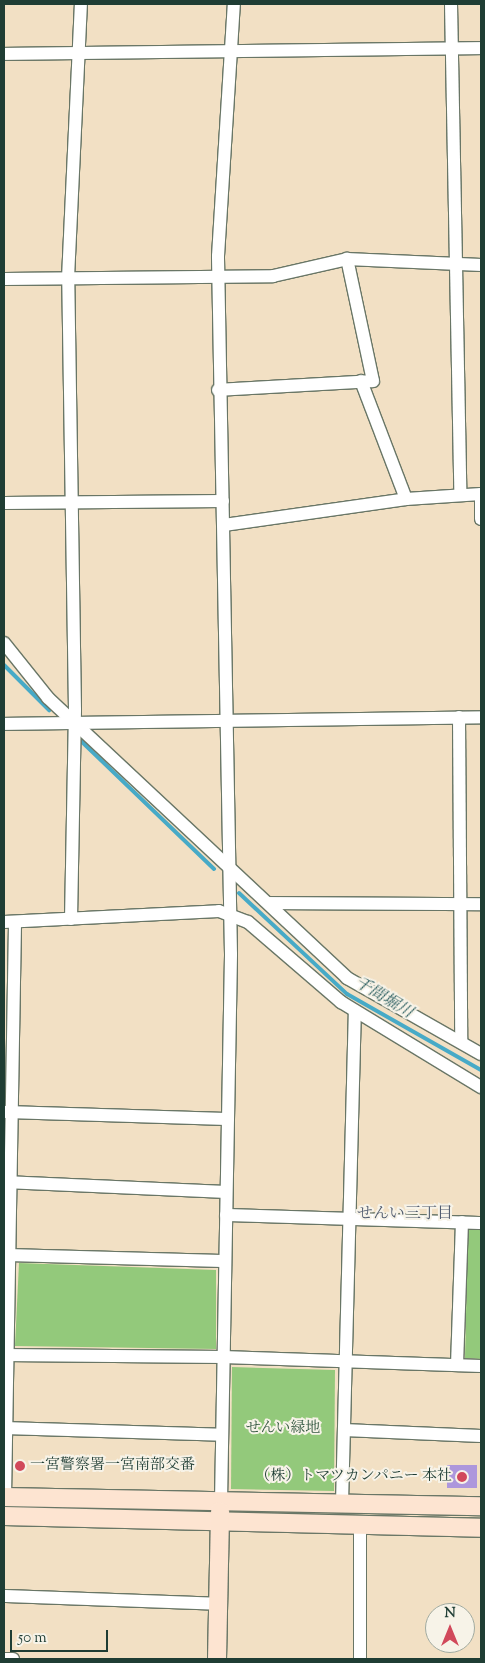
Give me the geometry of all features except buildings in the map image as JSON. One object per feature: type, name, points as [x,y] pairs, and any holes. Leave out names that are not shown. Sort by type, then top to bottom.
[{"type":"street","points":[[71,919],[74,721],[68,278],[82,4]]},
{"type":"street","points":[[217,1659],[228,1119],[230,915],[225,720],[224,525],[218,390],[218,278],[234,4]]},
{"type":"street","points":[[451,4],[454,262],[460,495]]},
{"type":"street","points":[[4,54],[481,48]]},
{"type":"street","points":[[218,390],[373,380],[347,259]]},
{"type":"street","points":[[4,279],[273,276],[347,259],[454,262],[481,265]]},
{"type":"street","points":[[361,381],[406,499]]},
{"type":"street","points":[[224,525],[406,499],[481,494],[481,519]]},
{"type":"street","points":[[4,503],[223,501]]},
{"type":"street","points":[[4,643],[48,698],[270,903],[347,978],[481,1054]]},
{"type":"street","points":[[4,724],[74,721],[481,716]]},
{"type":"street","points":[[459,717],[463,904],[461,1042]]},
{"type":"street","points":[[270,903],[481,904]]},
{"type":"street","points":[[481,1087],[355,1011],[248,922],[230,915],[219,912],[9,922],[4,1497],[481,1506]]},
{"type":"street","points":[[342,1503],[355,1011]]},
{"type":"street","points":[[8,1112],[228,1119]]},
{"type":"street","points":[[7,1182],[226,1192]]},
{"type":"street","points":[[226,1216],[481,1222]]},
{"type":"street","points":[[457,1365],[462,1222]]},
{"type":"street","points":[[6,1254],[225,1261]]},
{"type":"street","points":[[6,1355],[223,1357],[481,1366]]},
{"type":"street","points":[[5,1428],[222,1435]]},
{"type":"street","points":[[344,1430],[481,1436]]},
{"type":"street","points":[[4,1525],[4,1516],[481,1528]]},
{"type":"street","points":[[360,1526],[360,1659]]},
{"type":"street","points":[[4,1596],[218,1604]]},
{"type":"street","points":[[4,1659],[13,1659]]},
{"type":"green space","points":[[468,1229],[481,1229],[481,1359],[465,1358]]},
{"type":"green space","points":[[19,1263],[216,1270],[216,1349],[15,1346]]},
{"type":"green space","name":"せんい緑地","points":[[232,1367],[335,1370],[334,1491],[231,1489]]},
{"type":"waterway","name":"千間堀川","points":[[4,665],[49,710]]},
{"type":"waterway","name":"千間堀川","points":[[80,740],[214,869]]},
{"type":"waterway","name":"千間堀川","points":[[239,893],[347,994],[481,1070]]},
{"type":"place","name":"一宮警察署一宮南部交番","points":[[20,1466]]},
{"type":"place","name":"（株）トマツカンパニー 本社","points":[[462,1477]]},
{"type":"district","name":"せんい三丁目","points":[[405,1215]]}]
